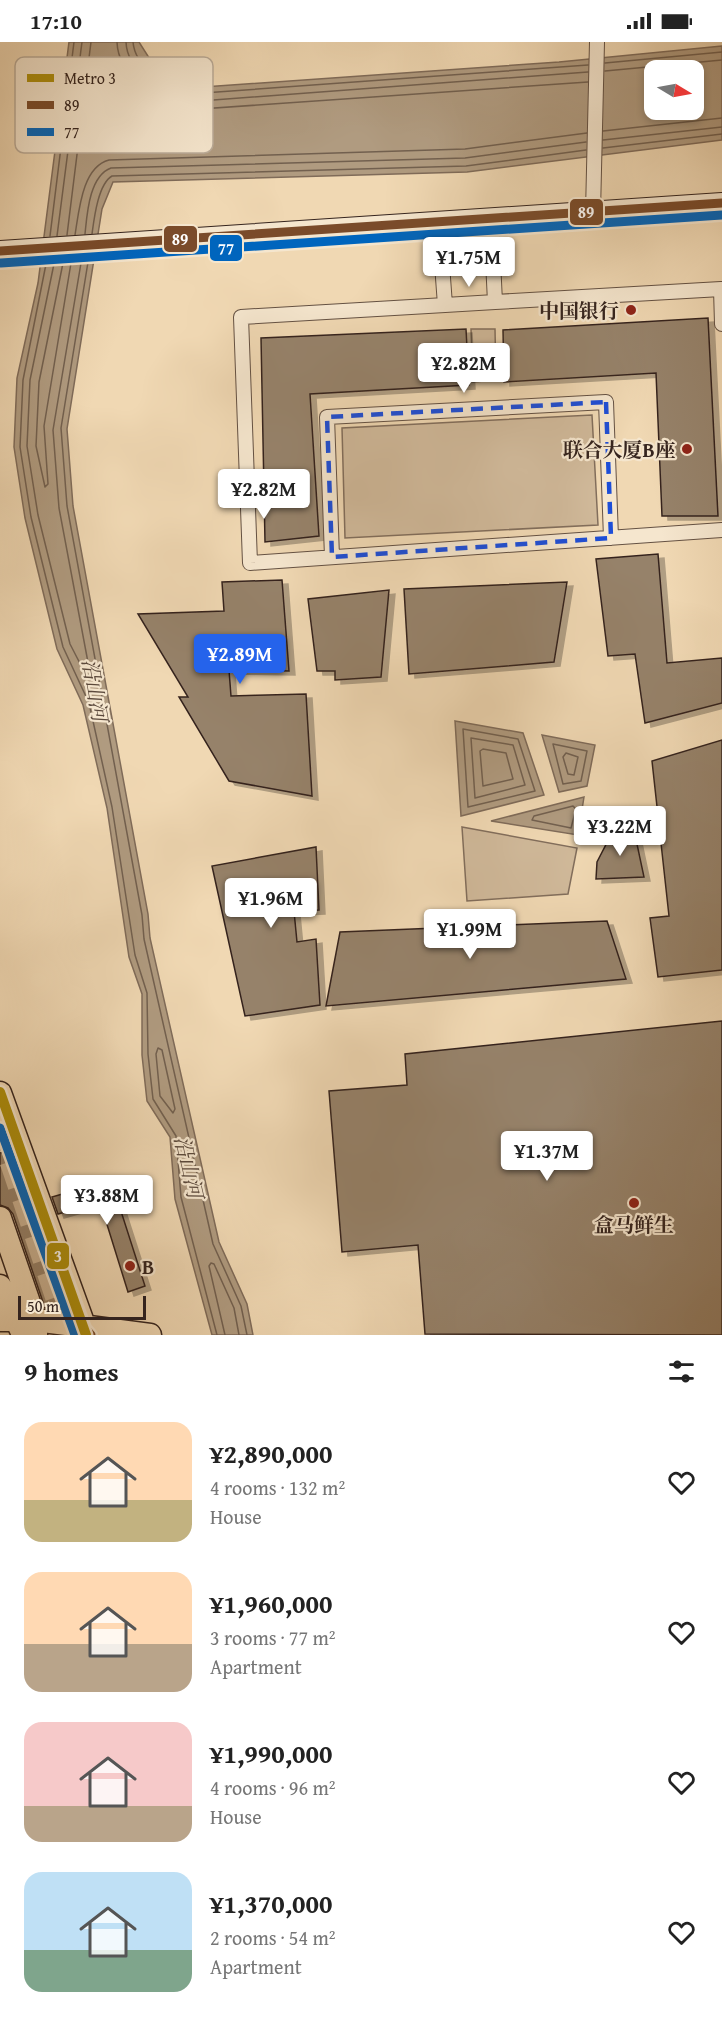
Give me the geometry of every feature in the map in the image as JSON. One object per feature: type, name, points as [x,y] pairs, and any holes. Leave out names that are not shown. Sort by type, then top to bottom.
[{"type":"main road","points":[[0,1093],[88,1331]]},
{"type":"main road","points":[[0,1218],[22,1326]]},
{"type":"main road","points":[[0,1286],[22,1326]]},
{"type":"main road","points":[[22,1326],[150,1335]]},
{"type":"street","points":[[593,212],[597,42]]},
{"type":"street","points":[[0,251],[722,203]]},
{"type":"street","points":[[491,219],[495,302]]},
{"type":"street","points":[[440,223],[445,305]]},
{"type":"street","points":[[722,324],[721,289],[241,317],[250,563],[722,530]]},
{"type":"street","points":[[332,557],[327,417],[606,402],[611,537]]},
{"type":"highlighted area","points":[[606,402],[611,538],[332,557],[327,417]]},
{"type":"shaded area","points":[[471,329],[495,329],[496,380],[473,382]]},
{"type":"shaded area","points":[[592,415],[598,525],[345,538],[342,428]]},
{"type":"shaded area","points":[[462,827],[577,848],[568,894],[467,901]]},
{"type":"water","points":[[69,42],[139,42],[148,57],[67,57]]},
{"type":"water","name":"沿山河","points":[[722,46],[722,140],[467,172],[113,182],[102,209],[67,429],[73,506],[148,914],[150,938],[219,1242],[247,1304],[253,1335],[212,1335],[175,1199],[170,1137],[147,1101],[142,1055],[142,994],[129,957],[107,808],[83,705],[57,649],[25,518],[14,447],[17,378],[38,283],[55,153],[213,153],[213,86],[559,62]]},
{"type":"water","points":[[455,721],[523,733],[544,795],[461,816]]},
{"type":"water","points":[[542,735],[595,745],[587,786],[559,792]]},
{"type":"water","points":[[584,797],[578,835],[491,821]]},
{"type":"building","name":"联合大厦B座","points":[[708,318],[718,516],[662,516],[656,373],[504,382],[503,330]]},
{"type":"building","points":[[466,329],[469,385],[310,394],[319,536],[265,542],[261,338]]},
{"type":"building","points":[[658,554],[667,663],[722,658],[722,703],[645,723],[635,654],[608,656],[596,559]]},
{"type":"building","points":[[282,580],[289,671],[229,670],[231,696],[306,694],[312,796],[229,781],[179,697],[188,697],[138,614],[224,611],[222,582]]},
{"type":"building","points":[[567,582],[554,662],[409,674],[404,589]]},
{"type":"building","points":[[389,590],[381,677],[335,680],[335,671],[317,671],[308,599]]},
{"type":"building","points":[[722,740],[722,970],[658,977],[650,918],[669,916],[652,761]]},
{"type":"building","points":[[634,830],[644,877],[596,879],[597,862],[613,831]]},
{"type":"building","points":[[316,847],[319,910],[294,911],[297,942],[316,939],[320,1005],[245,1016],[212,866]]},
{"type":"building","points":[[607,921],[626,979],[326,1006],[340,932]]},
{"type":"building","points":[[722,1021],[722,1335],[425,1334],[418,1245],[342,1252],[329,1091],[407,1085],[405,1054]]},
{"type":"building","points":[[7,1151],[64,1310],[45,1308],[13,1214],[8,1208],[0,1205],[0,1153]]},
{"type":"building","points":[[111,1180],[145,1286],[128,1292],[100,1202],[58,1214],[52,1197]]},
{"type":"tunnel","points":[[0,1124],[71,1335]]},
{"type":"metro line","name":"3","points":[[0,1092],[86,1335]]},
{"type":"transit line","name":"89","points":[[0,251],[722,203]]},
{"type":"transit line","name":"77","points":[[1,263],[722,215]]},
{"type":"transit line","name":"89","points":[[0,1093],[85,1328],[91,1335]]},
{"type":"transit line","name":"77","points":[[0,1128],[75,1335]]},
{"type":"place","name":"中国银行","points":[[631,310]]},
{"type":"place","name":"联合大厦B座","points":[[687,449]]},
{"type":"place","name":"盒马鲜生","points":[[634,1203]]},
{"type":"place","name":"B","points":[[130,1266]]}]
